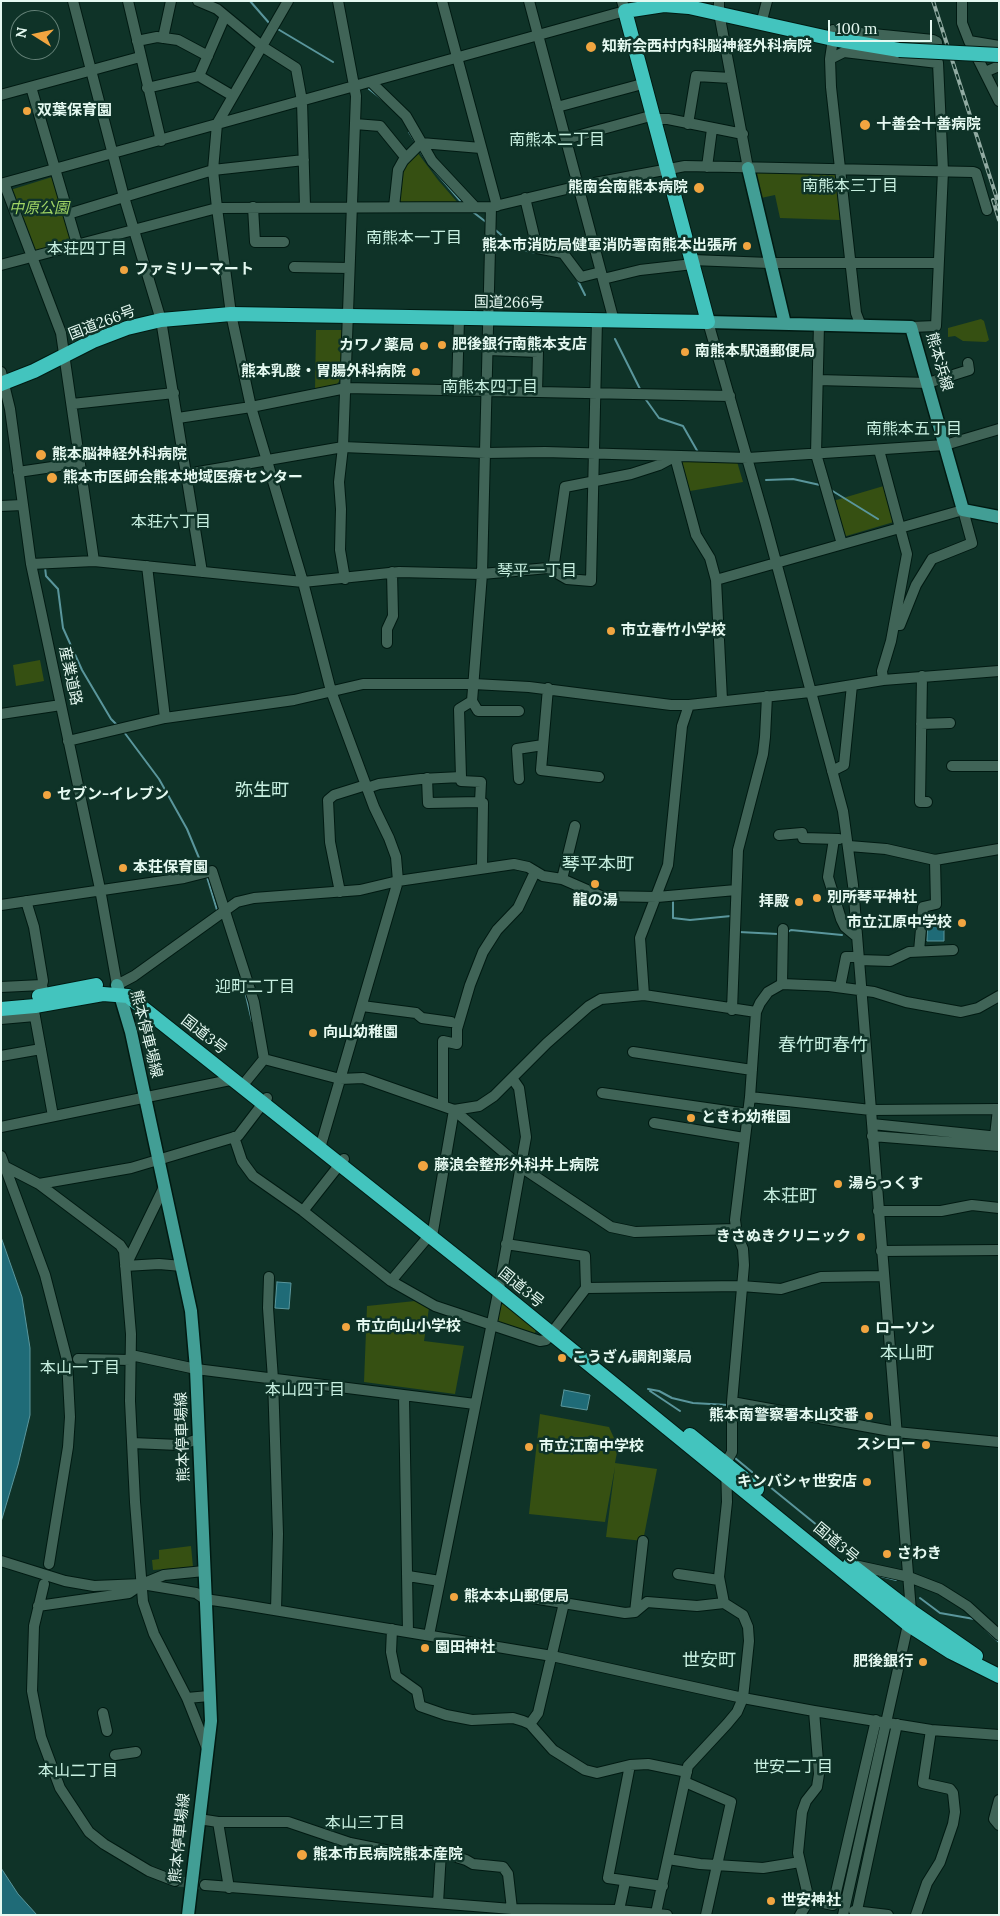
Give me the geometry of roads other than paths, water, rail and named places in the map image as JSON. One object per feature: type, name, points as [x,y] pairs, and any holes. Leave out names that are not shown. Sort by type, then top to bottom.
[{"type":"highway","points":[[708,322],[624,6],[719,7],[761,24],[833,34],[900,50],[999,55]]},
{"type":"highway","name":"国道266号","points":[[2,379],[34,371],[64,355],[127,328],[161,320],[231,314],[708,322]]},
{"type":"highway","points":[[1,1000],[42,990],[106,984],[119,990]]},
{"type":"highway","name":"国道3号","points":[[1,1009],[34,1011],[119,990],[128,996],[241,1080],[431,1234],[499,1286],[728,1478],[910,1618],[951,1652],[999,1676]]},
{"type":"highway","name":"国道3号","points":[[553,1332],[726,1463],[786,1514],[851,1565],[910,1618],[999,1668]]},
{"type":"main road","points":[[748,168],[785,324]]},
{"type":"main road","name":"熊本浜線","points":[[708,322],[911,327],[963,510]]},
{"type":"main road","points":[[963,510],[999,517]]},
{"type":"main road","name":"熊本停車場線","points":[[119,990],[131,1032],[182,1266],[191,1311],[196,1369],[211,1721],[188,1915]]},
{"type":"street","points":[[72,1],[124,197],[161,320],[202,572]]},
{"type":"street","points":[[128,1],[161,141]]},
{"type":"street","points":[[163,38],[171,1]]},
{"type":"street","points":[[198,1],[217,10],[263,47],[296,68],[302,100],[305,206]]},
{"type":"street","points":[[288,1],[217,124],[213,170],[217,208],[231,314],[251,407],[303,582],[331,691],[366,786],[396,857],[398,881],[321,1144]]},
{"type":"street","points":[[338,1],[356,96],[346,388],[343,447],[338,482],[341,509],[340,550],[345,579]]},
{"type":"street","points":[[442,1],[481,148],[494,207],[482,574],[472,701],[478,711],[519,711]]},
{"type":"street","points":[[528,1],[614,321]]},
{"type":"street","points":[[761,24],[767,1]]},
{"type":"street","points":[[962,1],[962,23],[999,101]]},
{"type":"street","points":[[94,561],[61,333],[2,184],[302,100],[372,83],[624,6]]},
{"type":"street","points":[[719,7],[748,168]]},
{"type":"street","points":[[199,76],[225,16]]},
{"type":"street","points":[[861,326],[856,313],[850,262],[830,59],[833,34],[933,40],[937,42],[943,171],[936,326],[911,327]]},
{"type":"street","points":[[137,41],[163,38],[178,40],[208,56]]},
{"type":"street","points":[[969,41],[999,46]]},
{"type":"street","points":[[830,59],[844,52],[938,63]]},
{"type":"street","points":[[1,95],[140,57]]},
{"type":"street","points":[[985,72],[999,66]]},
{"type":"street","points":[[147,88],[199,76],[234,96]]},
{"type":"street","points":[[688,124],[696,76],[731,78]]},
{"type":"street","points":[[372,83],[406,116],[432,161],[475,207]]},
{"type":"street","points":[[557,107],[646,83]]},
{"type":"street","points":[[31,87],[77,244]]},
{"type":"street","points":[[566,139],[655,117],[743,134]]},
{"type":"street","points":[[355,124],[380,126],[406,158]]},
{"type":"street","points":[[707,167],[712,129]]},
{"type":"street","points":[[394,207],[396,178],[406,158],[421,143],[481,148]]},
{"type":"street","points":[[68,214],[213,170],[304,160]]},
{"type":"street","points":[[1,265],[134,228],[217,208],[305,206],[494,207],[525,198],[668,168],[841,168],[943,171],[976,174],[987,210]]},
{"type":"street","points":[[525,198],[538,248],[563,253],[581,277],[692,262],[938,263]]},
{"type":"street","points":[[253,207],[255,242],[284,242]]},
{"type":"street","points":[[294,267],[349,268]]},
{"type":"street","points":[[457,390],[458,318]]},
{"type":"street","points":[[31,564],[94,561],[303,582],[345,579],[392,572],[482,574],[548,568],[560,577],[591,581],[597,320]]},
{"type":"street","points":[[708,322],[748,458],[832,771],[849,843],[909,1577],[910,1618],[856,1912],[888,1915]]},
{"type":"street","points":[[819,324],[816,454],[842,544]]},
{"type":"street","points":[[488,350],[538,352],[537,392]]},
{"type":"street","points":[[818,380],[928,383],[968,370],[968,363]]},
{"type":"street","name":"産業道路","points":[[2,379],[31,564],[100,889],[119,990]]},
{"type":"street","points":[[178,418],[251,407],[346,388],[730,396]]},
{"type":"street","points":[[72,404],[174,393]]},
{"type":"street","points":[[187,474],[343,447],[486,453],[748,458],[945,445],[999,429]]},
{"type":"street","points":[[879,450],[907,554],[894,624],[882,671],[883,680]]},
{"type":"street","points":[[553,570],[565,487],[631,474],[659,465],[675,457]]},
{"type":"street","points":[[675,457],[696,535],[710,558],[716,580],[722,700]]},
{"type":"street","points":[[18,472],[80,463]]},
{"type":"street","points":[[1,506],[22,505]]},
{"type":"street","points":[[716,580],[963,510],[972,543],[932,559],[916,585],[900,625],[894,624]]},
{"type":"street","points":[[147,566],[165,718]]},
{"type":"street","points":[[387,643],[387,629],[393,616],[392,572]]},
{"type":"street","points":[[68,741],[165,718],[294,700],[364,684],[474,684],[548,688],[671,705],[689,705],[810,692],[883,680],[999,671]]},
{"type":"street","points":[[922,676],[920,802],[927,802]]},
{"type":"street","points":[[832,771],[844,765],[852,685]]},
{"type":"street","points":[[548,688],[541,770],[599,777]]},
{"type":"street","points":[[732,1010],[738,850],[766,737],[767,696]]},
{"type":"street","points":[[472,701],[459,709],[461,777],[462,781],[480,782],[480,802],[483,803],[482,868]]},
{"type":"street","points":[[644,995],[640,938],[657,898],[668,865],[682,726],[689,705]]},
{"type":"street","points":[[1,714],[61,706]]},
{"type":"street","points":[[921,724],[950,723]]},
{"type":"street","points":[[519,779],[517,749],[543,745]]},
{"type":"street","points":[[952,766],[999,766]]},
{"type":"street","points":[[340,892],[330,842],[328,800],[334,795],[366,786],[427,778],[461,777]]},
{"type":"street","points":[[427,778],[428,803],[480,802]]},
{"type":"street","points":[[562,879],[574,826]]},
{"type":"street","points":[[779,835],[802,833],[803,838],[834,839],[935,860],[999,849]]},
{"type":"street","points":[[834,839],[828,877],[841,919],[845,927],[857,937]]},
{"type":"street","points":[[919,951],[923,907],[936,904],[935,860]]},
{"type":"street","points":[[119,990],[134,976],[237,902],[254,898],[360,890],[398,881],[514,864],[528,867],[543,876],[562,879],[602,896],[657,898],[736,890]]},
{"type":"street","points":[[1,905],[212,871],[224,912],[232,927],[254,1002],[264,1059]]},
{"type":"street","points":[[444,1106],[443,1041],[457,1044],[457,1029],[470,985],[483,952],[497,930],[518,908],[536,872]]},
{"type":"street","points":[[1,988],[42,990],[43,981],[34,928],[26,901]]},
{"type":"street","points":[[782,984],[784,930]]},
{"type":"street","points":[[840,987],[846,957],[890,962],[902,953],[953,950]]},
{"type":"street","points":[[724,1603],[719,1580],[728,1478],[726,1463],[732,1452],[732,1402],[743,1249],[735,1229],[750,1097],[756,1012],[768,992],[782,984],[840,987],[874,992],[906,1002],[961,1012],[978,1008],[999,996]]},
{"type":"street","points":[[454,1110],[479,1106],[494,1096],[590,1006],[601,999],[614,996],[644,995],[732,1010],[756,1012]]},
{"type":"street","points":[[362,1006],[416,1013],[422,1018],[452,1022]]},
{"type":"street","points":[[1,1019],[34,1011],[53,1116]]},
{"type":"street","points":[[1,1056],[41,1049]]},
{"type":"street","points":[[633,1052],[752,1070]]},
{"type":"street","points":[[264,1059],[340,1079],[363,1078],[454,1110],[521,1167],[605,1223],[623,1231],[735,1229]]},
{"type":"street","points":[[1,1127],[144,1097],[241,1080],[264,1059]]},
{"type":"street","points":[[429,1635],[499,1286],[526,1137],[518,1088],[512,1078]]},
{"type":"street","points":[[602,1093],[748,1114]]},
{"type":"street","points":[[750,1097],[871,1110],[998,1109],[997,1141]]},
{"type":"street","points":[[40,1184],[131,1168],[238,1136],[265,1101]]},
{"type":"street","points":[[391,1281],[431,1234],[454,1110]]},
{"type":"street","points":[[654,1124],[744,1138]]},
{"type":"street","points":[[872,1124],[997,1141]]},
{"type":"street","points":[[872,1136],[997,1141]]},
{"type":"street","points":[[234,1137],[242,1161],[253,1176],[303,1211],[391,1281],[424,1302],[540,1341],[546,1340],[586,1288],[584,1254],[506,1244]]},
{"type":"street","points":[[1,1156],[45,1275],[67,1360],[70,1417],[68,1446],[49,1564]]},
{"type":"street","points":[[303,1211],[342,1161]]},
{"type":"street","points":[[6,1167],[40,1184],[120,1245],[124,1252],[131,1357],[132,1443],[143,1602],[154,1634],[168,1665],[187,1698],[208,1751]]},
{"type":"street","points":[[126,1266],[164,1187]]},
{"type":"street","points":[[878,1211],[941,1211],[972,1205],[999,1208]]},
{"type":"street","points":[[881,1251],[999,1250]]},
{"type":"street","points":[[126,1266],[159,1264],[182,1266]]},
{"type":"street","points":[[269,1276],[268,1308],[274,1379],[278,1534],[276,1610]]},
{"type":"street","points":[[586,1288],[741,1286],[781,1289],[821,1277],[883,1276]]},
{"type":"street","points":[[78,1359],[131,1357],[196,1369],[475,1404]]},
{"type":"street","points":[[404,1396],[408,1632]]},
{"type":"street","points":[[732,1402],[896,1432],[999,1442]]},
{"type":"street","points":[[132,1443],[180,1444],[199,1439]]},
{"type":"street","points":[[635,1612],[643,1541]]},
{"type":"street","points":[[1,1561],[65,1581],[94,1586],[142,1584],[196,1593],[205,1598],[552,1656],[743,1698],[814,1711],[931,1730],[999,1735]]},
{"type":"street","points":[[851,1565],[909,1577],[940,1589],[967,1606],[999,1635]]},
{"type":"street","points":[[38,1606],[129,1593],[142,1584],[164,1575],[204,1571]]},
{"type":"street","points":[[678,1574],[719,1580]]},
{"type":"street","points":[[408,1576],[440,1581]]},
{"type":"street","points":[[44,1584],[38,1606],[32,1649],[32,1691],[41,1737],[60,1789],[89,1832],[104,1844],[149,1871],[175,1881]]},
{"type":"street","points":[[514,1594],[625,1613],[635,1612],[647,1602],[697,1606],[724,1603],[743,1615],[748,1627],[750,1641],[743,1698],[737,1712],[688,1766],[656,1913]]},
{"type":"street","points":[[530,1724],[538,1713],[564,1602]]},
{"type":"street","points":[[392,1629],[391,1652],[396,1676],[416,1691],[420,1706],[446,1715],[472,1720],[513,1718],[530,1724],[553,1750],[585,1770],[598,1773],[648,1764],[686,1777],[731,1802],[706,1915]]},
{"type":"street","points":[[187,1698],[209,1696]]},
{"type":"street","points":[[800,1915],[809,1900],[798,1853],[802,1812],[806,1801],[817,1787],[819,1774],[814,1711]]},
{"type":"street","points":[[104,1714],[107,1731]]},
{"type":"street","points":[[809,1900],[833,1905],[836,1897],[876,1720]]},
{"type":"street","points":[[843,1915],[892,1723]]},
{"type":"street","points":[[916,1915],[927,1883],[940,1862],[953,1824],[954,1812],[953,1793],[950,1788],[923,1783],[931,1730]]},
{"type":"street","points":[[115,1755],[136,1752]]},
{"type":"street","points":[[630,1766],[608,1878],[624,1882],[641,1882],[663,1886]]},
{"type":"street","points":[[999,1800],[994,1819],[999,1825]]},
{"type":"street","points":[[199,1819],[218,1822],[288,1822],[350,1843],[395,1852],[441,1852],[473,1864],[503,1867],[508,1874],[512,1909]]},
{"type":"street","points":[[218,1822],[228,1888]]},
{"type":"street","points":[[438,1902],[441,1852]]},
{"type":"street","points":[[668,1859],[763,1868],[800,1862]]},
{"type":"street","points":[[619,1910],[624,1882]]},
{"type":"street","points":[[205,1885],[512,1909],[619,1910],[667,1915]]},
{"type":"water","points":[[928,915],[944,915],[944,941],[927,941]]},
{"type":"water","points":[[1,1237],[22,1297],[30,1348],[30,1415],[1,1522]]},
{"type":"water","points":[[277,1282],[291,1283],[289,1309],[275,1308]]},
{"type":"water","points":[[564,1390],[590,1395],[587,1410],[561,1406]]},
{"type":"water","points":[[1,1868],[18,1894],[37,1915],[1,1915]]},
{"type":"waterway","points":[[250,1],[270,24]]},
{"type":"waterway","points":[[276,28],[333,62]]},
{"type":"waterway","points":[[369,89],[383,100]]},
{"type":"waterway","points":[[409,132],[416,143]]},
{"type":"waterway","points":[[419,149],[426,160]]},
{"type":"waterway","points":[[434,170],[463,204]]},
{"type":"waterway","points":[[473,212],[486,222]]},
{"type":"waterway","points":[[493,228],[518,249],[536,253]]},
{"type":"waterway","points":[[577,279],[585,295]]},
{"type":"waterway","points":[[615,339],[641,391]]},
{"type":"waterway","points":[[644,397],[659,418],[683,426],[699,454]]},
{"type":"waterway","points":[[766,480],[793,479],[820,485]]},
{"type":"waterway","points":[[831,490],[878,519]]},
{"type":"waterway","points":[[45,567],[46,576],[58,589],[63,628],[82,670],[111,719],[117,725]]},
{"type":"waterway","points":[[124,732],[159,779],[187,829],[204,870]]},
{"type":"waterway","points":[[207,877],[217,910]]},
{"type":"waterway","points":[[673,899],[673,918],[690,920],[731,916]]},
{"type":"waterway","points":[[786,933],[791,930],[842,935]]},
{"type":"waterway","points":[[739,932],[778,934]]},
{"type":"waterway","points":[[244,987],[252,1021]]},
{"type":"waterway","points":[[648,1389],[693,1403],[728,1405]]},
{"type":"waterway","points":[[650,1391],[680,1411]]},
{"type":"waterway","points":[[735,1458],[752,1472]]},
{"type":"waterway","points":[[759,1478],[855,1556]]},
{"type":"waterway","points":[[877,1575],[896,1580]]},
{"type":"waterway","points":[[920,1598],[940,1613],[974,1619]]},
{"type":"waterway","points":[[985,1629],[999,1642]]},
{"type":"tunnel","points":[[175,1881],[205,1885]]},
{"type":"railway","points":[[933,1],[999,205]]},
{"type":"railway","points":[[993,200],[999,220]]},
{"type":"place","name":"知新会西村内科脳神経外科病院","points":[[591,47]]},
{"type":"place","name":"双葉保育園","points":[[27,111]]},
{"type":"place","name":"十善会十善病院","points":[[865,125]]},
{"type":"place","name":"熊南会南熊本病院","points":[[699,188]]},
{"type":"place","name":"熊本市消防局健軍消防署南熊本出張所","points":[[747,246]]},
{"type":"place","name":"ファミリーマート","points":[[124,270]]},
{"type":"place","name":"肥後銀行南熊本支店","points":[[442,345]]},
{"type":"place","name":"カワノ薬局","points":[[424,346]]},
{"type":"place","name":"南熊本駅通郵便局","points":[[685,352]]},
{"type":"place","name":"熊本乳酸・胃腸外科病院","points":[[416,372]]},
{"type":"place","name":"熊本脳神経外科病院","points":[[41,455]]},
{"type":"place","name":"熊本市医師会熊本地域医療センター","points":[[52,478]]},
{"type":"place","name":"市立春竹小学校","points":[[611,631]]},
{"type":"place","name":"セブン-イレブン","points":[[47,795]]},
{"type":"place","name":"本荘保育園","points":[[123,868]]},
{"type":"place","name":"龍の湯","points":[[595,884]]},
{"type":"place","name":"別所琴平神社","points":[[817,898]]},
{"type":"place","name":"拝殿","points":[[799,902]]},
{"type":"place","name":"市立江原中学校","points":[[962,923]]},
{"type":"place","name":"向山幼稚園","points":[[313,1033]]},
{"type":"place","name":"ときわ幼稚園","points":[[691,1118]]},
{"type":"place","name":"藤浪会整形外科井上病院","points":[[423,1166]]},
{"type":"place","name":"湯らっくす","points":[[838,1184]]},
{"type":"place","name":"きさぬきクリニック","points":[[861,1237]]},
{"type":"place","name":"市立向山小学校","points":[[346,1327]]},
{"type":"place","name":"ローソン","points":[[865,1329]]},
{"type":"place","name":"こうざん調剤薬局","points":[[562,1358]]},
{"type":"place","name":"熊本南警察署本山交番","points":[[869,1416]]},
{"type":"place","name":"スシロー","points":[[926,1445]]},
{"type":"place","name":"市立江南中学校","points":[[529,1447]]},
{"type":"place","name":"キンバシャ世安店","points":[[867,1482]]},
{"type":"place","name":"さわき","points":[[887,1554]]},
{"type":"place","name":"熊本本山郵便局","points":[[454,1597]]},
{"type":"place","name":"園田神社","points":[[425,1648]]},
{"type":"place","name":"肥後銀行","points":[[923,1662]]},
{"type":"place","name":"熊本市民病院熊本産院","points":[[302,1855]]},
{"type":"place","name":"世安神社","points":[[771,1901]]},
{"type":"district","name":"南熊本二丁目","points":[[557,140]]},
{"type":"district","name":"南熊本三丁目","points":[[850,186]]},
{"type":"district","name":"南熊本一丁目","points":[[414,238]]},
{"type":"district","name":"本荘四丁目","points":[[87,249]]},
{"type":"district","name":"南熊本四丁目","points":[[490,387]]},
{"type":"district","name":"南熊本五丁目","points":[[914,429]]},
{"type":"district","name":"本荘六丁目","points":[[171,522]]},
{"type":"district","name":"琴平一丁目","points":[[537,571]]},
{"type":"district","name":"弥生町","points":[[262,791]]},
{"type":"district","name":"琴平本町","points":[[598,865]]},
{"type":"district","name":"迎町二丁目","points":[[255,987]]},
{"type":"district","name":"春竹町春竹","points":[[823,1046]]},
{"type":"district","name":"本荘町","points":[[790,1197]]},
{"type":"district","name":"本山町","points":[[907,1354]]},
{"type":"district","name":"本山一丁目","points":[[80,1368]]},
{"type":"district","name":"本山四丁目","points":[[305,1390]]},
{"type":"district","name":"世安町","points":[[709,1661]]},
{"type":"district","name":"世安二丁目","points":[[793,1767]]},
{"type":"district","name":"本山二丁目","points":[[78,1771]]},
{"type":"district","name":"本山三丁目","points":[[365,1823]]},
{"type":"park label","name":"中原公園","points":[[39,209]]}]
